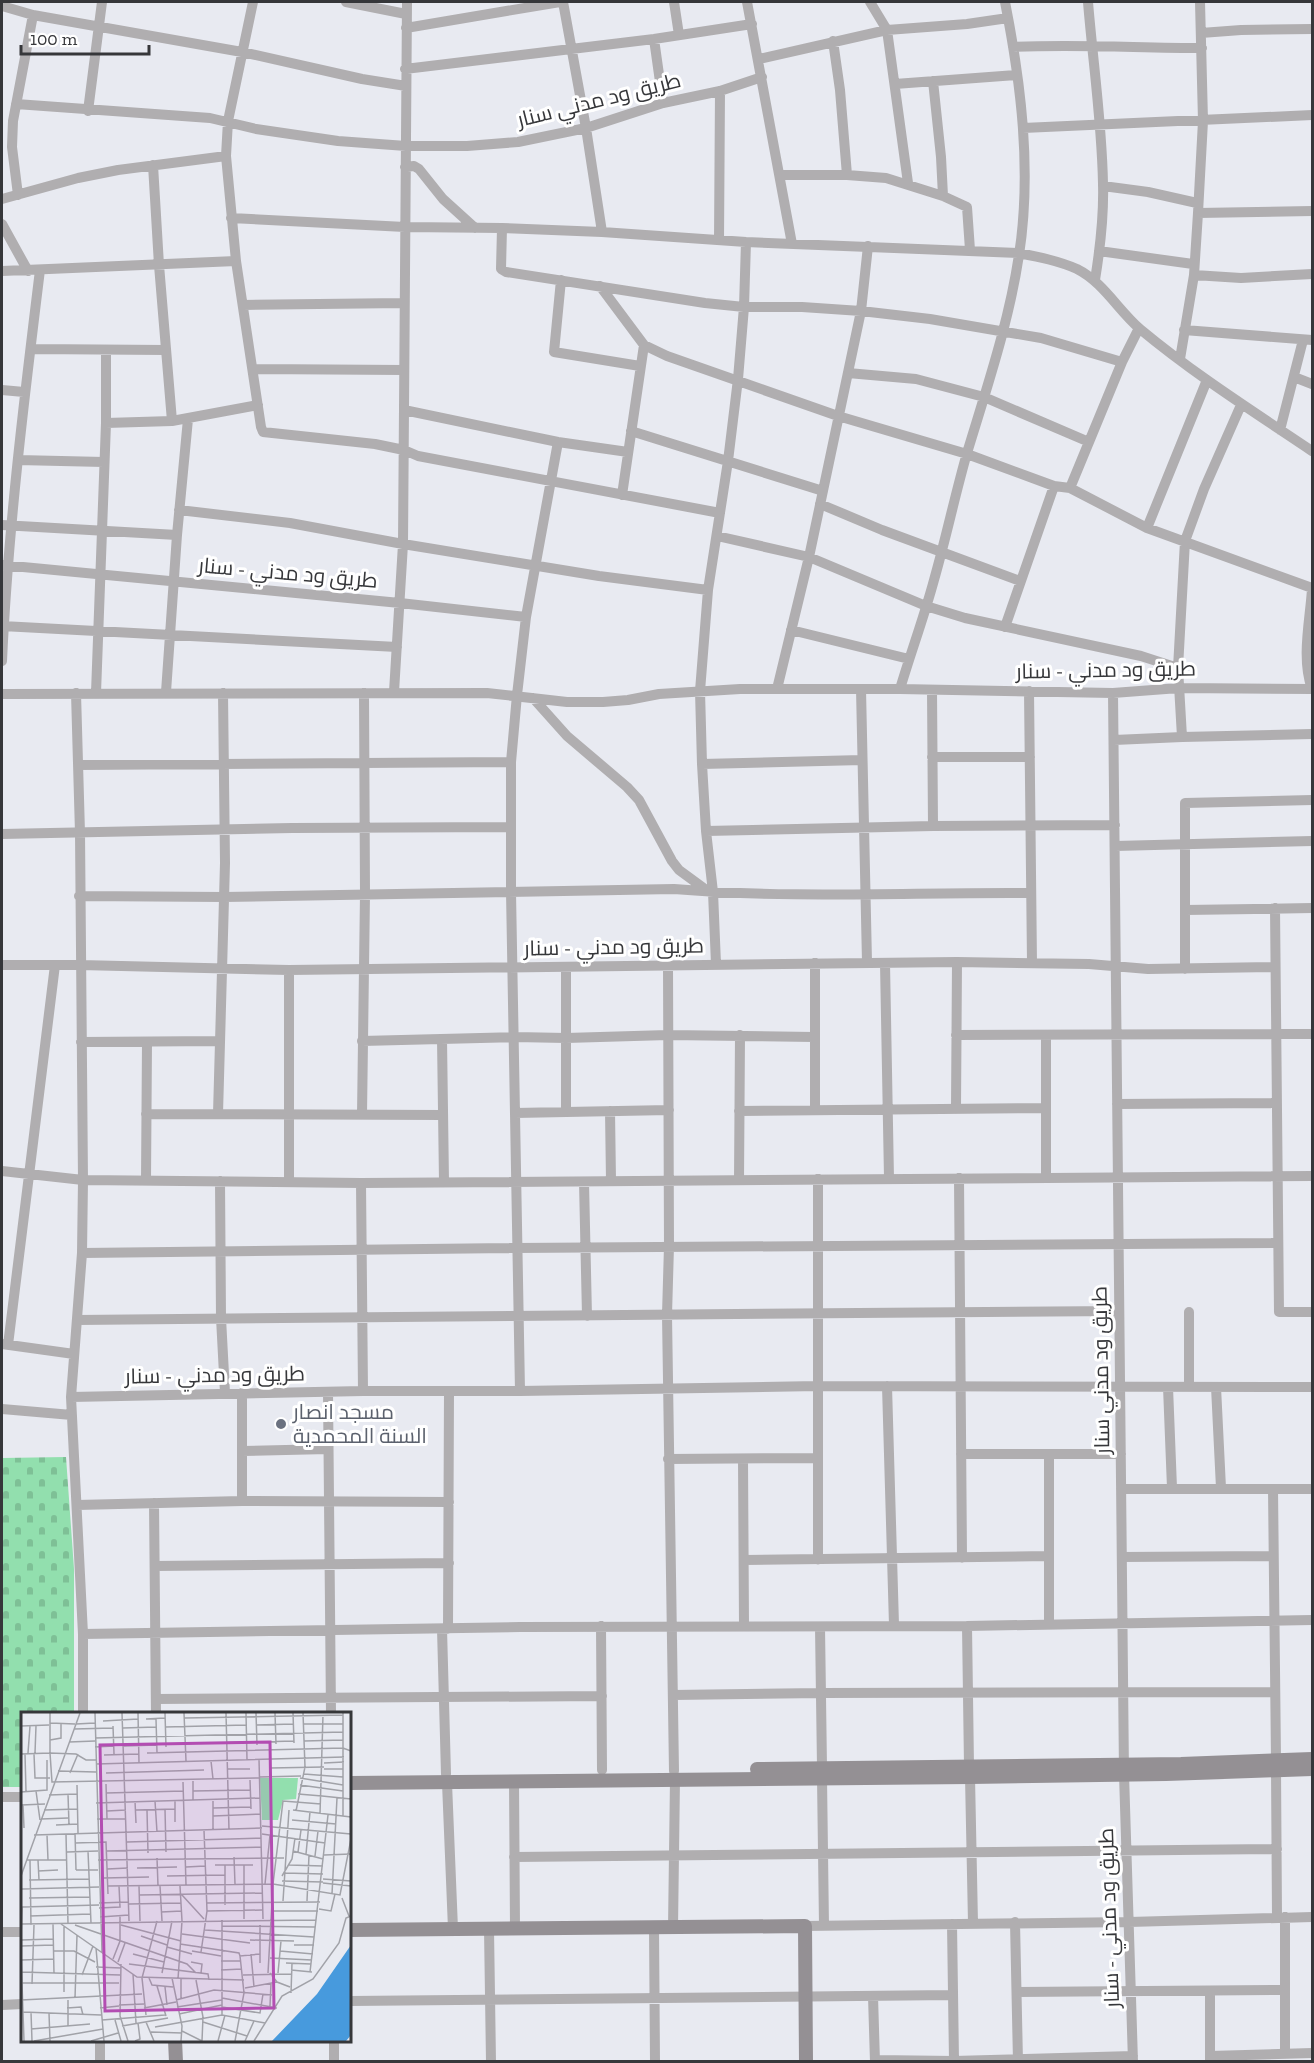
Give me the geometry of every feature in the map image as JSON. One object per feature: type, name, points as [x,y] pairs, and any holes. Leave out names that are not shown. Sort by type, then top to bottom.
[{"type":"street","points":[[88,111],[102,2]]},
{"type":"street","points":[[253,2],[228,121],[226,156],[236,261],[263,432],[375,444],[404,450],[418,456],[720,513]]},
{"type":"street","points":[[346,2],[406,14]]},
{"type":"street","name":"طريق ود مدني - سنار","points":[[394,692],[403,544],[407,2]]},
{"type":"street","points":[[406,28],[561,2],[572,49],[602,232]]},
{"type":"street","points":[[674,2],[679,34]]},
{"type":"street","points":[[747,2],[792,244]]},
{"type":"street","points":[[870,2],[887,30],[908,183]]},
{"type":"street","points":[[900,689],[926,606],[1002,332],[1019,253],[1024,169],[1023,128],[1005,2]]},
{"type":"street","points":[[1088,2],[1104,186],[1100,251],[1095,280]]},
{"type":"street","points":[[1180,359],[1194,270],[1203,121],[1200,2]]},
{"type":"street","points":[[2,6],[33,15],[242,52],[362,79],[406,86]]},
{"type":"street","points":[[18,195],[12,147],[16,104],[33,15]]},
{"type":"street","points":[[759,59],[887,30],[968,24],[1008,18]]},
{"type":"street","points":[[405,69],[654,39],[752,24]]},
{"type":"street","points":[[1201,33],[1241,30],[1312,30]]},
{"type":"street","points":[[654,39],[663,103]]},
{"type":"street","points":[[833,41],[840,90],[847,175]]},
{"type":"street","points":[[1013,47],[1091,45],[1202,48]]},
{"type":"street","points":[[896,84],[974,80],[1016,75]]},
{"type":"street","name":"طريق ود مدني سنار","points":[[228,121],[256,129],[326,139],[406,146],[467,146],[518,142],[586,128],[663,103],[720,91],[762,77]]},
{"type":"street","points":[[933,81],[943,196]]},
{"type":"street","points":[[719,240],[720,91]]},
{"type":"street","points":[[16,104],[88,111],[196,116],[228,121]]},
{"type":"street","points":[[1023,128],[1312,116]]},
{"type":"street","points":[[2,199],[78,178],[153,165],[226,156]]},
{"type":"street","points":[[153,165],[172,421]]},
{"type":"street","points":[[405,167],[414,166],[419,169],[443,199],[475,228]]},
{"type":"street","points":[[780,175],[847,175],[886,178],[908,183],[943,196],[967,207],[970,250]]},
{"type":"street","points":[[1104,186],[1148,192],[1198,208],[1312,211]]},
{"type":"street","points":[[231,218],[405,227],[602,232],[746,242],[1019,253],[1059,262],[1095,280],[1139,328],[1241,405],[1312,451]]},
{"type":"street","points":[[2,225],[28,271]]},
{"type":"street","points":[[502,228],[501,269],[506,272],[744,308],[802,307],[930,319],[1061,342],[1122,362]]},
{"type":"street","name":"طريق ود مدني - سنار","points":[[716,964],[702,764],[700,691],[708,590],[738,380],[744,308],[746,242]]},
{"type":"street","points":[[777,689],[809,557],[861,311],[868,246]]},
{"type":"street","points":[[1100,251],[1241,278],[1312,274]]},
{"type":"street","points":[[2,271],[236,261]]},
{"type":"street","points":[[2,661],[7,526],[18,460],[24,392],[40,270]]},
{"type":"street","points":[[561,280],[554,352],[640,366]]},
{"type":"street","name":"طريق ود مدني - سنار","points":[[2,694],[394,692],[517,695],[603,702],[659,694],[777,689],[1113,693],[1179,688],[1312,689],[1306,664],[1312,588],[1147,528],[1070,488],[1054,486],[967,454],[838,416],[692,366],[644,345],[600,286]]},
{"type":"street","points":[[243,306],[404,303]]},
{"type":"street","points":[[1070,488],[1122,362],[1139,328]]},
{"type":"street","points":[[1184,330],[1308,340],[1294,376],[1280,430]]},
{"type":"street","points":[[622,495],[644,345]]},
{"type":"street","points":[[31,349],[166,350]]},
{"type":"street","points":[[96,693],[102,574],[106,350]]},
{"type":"street","points":[[253,369],[404,370]]},
{"type":"street","points":[[848,374],[915,379],[984,397],[1089,442]]},
{"type":"street","points":[[1294,376],[1312,384]]},
{"type":"street","points":[[1147,528],[1206,380]]},
{"type":"street","points":[[2,390],[24,392]]},
{"type":"street","points":[[106,423],[172,421],[258,405]]},
{"type":"street","points":[[1182,736],[1178,668],[1185,541],[1241,405]]},
{"type":"street","points":[[404,410],[558,442],[628,452]]},
{"type":"street","name":"طريق ود مدني - سنار","points":[[166,692],[188,419]]},
{"type":"street","points":[[631,431],[823,491]]},
{"type":"street","name":"طريق ود مدني - سنار","points":[[520,1390],[515,1182],[511,762],[526,617],[558,442]]},
{"type":"street","points":[[18,460],[104,462]]},
{"type":"street","points":[[1005,627],[1054,486]]},
{"type":"street","points":[[820,504],[941,553],[1020,581]]},
{"type":"street","name":"طريق ود مدني - سنار","points":[[179,510],[290,522],[403,544],[656,584],[708,590]]},
{"type":"street","name":"طريق ود مدني - سنار","points":[[7,526],[177,535]]},
{"type":"street","name":"طريق ود مدني - سنار","points":[[717,536],[809,557],[926,606],[965,618],[1141,656],[1178,668]]},
{"type":"street","name":"طريق ود مدني - سنار","points":[[5,565],[526,617]]},
{"type":"street","points":[[2,626],[397,647]]},
{"type":"street","points":[[791,630],[909,659]]},
{"type":"street","points":[[861,689],[867,962]]},
{"type":"street","points":[[932,690],[933,826]]},
{"type":"street","points":[[1029,691],[1032,963]]},
{"type":"street","points":[[75,693],[80,833],[83,1180],[81,1253],[71,1397],[83,1634],[83,1712]]},
{"type":"street","points":[[218,1114],[220,968],[224,897],[223,693]]},
{"type":"street","points":[[362,1115],[362,968],[365,894],[364,693]]},
{"type":"street","name":"طريق ود مدني سنار","points":[[1113,693],[1124,1769]]},
{"type":"street","points":[[533,698],[567,736],[639,800],[672,861],[680,870],[711,892]]},
{"type":"street","points":[[1114,740],[1182,736],[1312,734]]},
{"type":"street","points":[[932,757],[1030,757]]},
{"type":"street","points":[[702,764],[862,760]]},
{"type":"street","points":[[78,765],[511,762]]},
{"type":"street","points":[[1185,969],[1185,803],[1312,800]]},
{"type":"street","points":[[706,831],[1115,825]]},
{"type":"street","points":[[2,834],[364,827],[511,827]]},
{"type":"street","points":[[1115,846],[1312,841]]},
{"type":"street","points":[[80,896],[224,897],[674,889],[865,896],[1030,893]]},
{"type":"street","points":[[1275,908],[1279,1312],[1312,1312]]},
{"type":"street","points":[[1185,910],[1312,908]]},
{"type":"street","name":"طريق ود مدني - سنار","points":[[2,965],[80,964],[289,970],[867,962],[1115,965],[1148,969],[1275,967]]},
{"type":"street","points":[[956,1109],[957,962]]},
{"type":"street","points":[[815,963],[815,1110]]},
{"type":"street","points":[[885,963],[889,1178]]},
{"type":"street","points":[[55,965],[5,1344],[74,1354]]},
{"type":"street","points":[[668,965],[669,1246],[667,1315],[675,1775],[674,1928]]},
{"type":"street","points":[[566,967],[566,1112]]},
{"type":"street","points":[[289,970],[289,1181]]},
{"type":"street","points":[[956,1035],[1312,1034]]},
{"type":"street","points":[[362,1041],[668,1035],[814,1037]]},
{"type":"street","points":[[739,1180],[740,1035]]},
{"type":"street","points":[[1046,1035],[1046,1177]]},
{"type":"street","points":[[442,1039],[444,1182]]},
{"type":"street","points":[[81,1042],[220,1041]]},
{"type":"street","points":[[146,1180],[147,1042]]},
{"type":"street","points":[[1117,1104],[1276,1103]]},
{"type":"street","points":[[739,1111],[1046,1108]]},
{"type":"street","points":[[515,1113],[669,1110]]},
{"type":"street","points":[[610,1111],[611,1181]]},
{"type":"street","points":[[146,1114],[442,1115]]},
{"type":"street","points":[[2,1172],[83,1180],[361,1183],[1312,1176]]},
{"type":"street","points":[[959,1178],[962,1558]]},
{"type":"street","points":[[818,1179],[818,1560]]},
{"type":"street","points":[[220,1181],[221,1318],[225,1393]]},
{"type":"street","points":[[584,1182],[587,1316]]},
{"type":"street","points":[[361,1183],[363,1391]]},
{"type":"street","points":[[81,1253],[669,1246],[1278,1243]]},
{"type":"street","points":[[77,1320],[1119,1311]]},
{"type":"street","points":[[1189,1312],[1189,1386]]},
{"type":"street","points":[[328,1392],[960,1385],[1120,1388],[1312,1387]]},
{"type":"street","points":[[887,1386],[894,1625]]},
{"type":"street","points":[[1168,1387],[1172,1488]]},
{"type":"street","points":[[1216,1387],[1221,1488]]},
{"type":"street","points":[[449,1391],[449,1563],[443,1696],[453,1929]]},
{"type":"street","name":"طريق ود مدني - سنار","points":[[71,1397],[328,1392],[331,1712]]},
{"type":"street","points":[[242,1393],[242,1501]]},
{"type":"street","points":[[2,1408],[72,1415]]},
{"type":"street","points":[[243,1451],[328,1449]]},
{"type":"street","points":[[961,1454],[1121,1454]]},
{"type":"street","points":[[1049,1455],[1049,1623]]},
{"type":"street","points":[[668,1459],[817,1458]]},
{"type":"street","points":[[743,1459],[744,1626]]},
{"type":"street","points":[[1121,1489],[1312,1489]]},
{"type":"street","points":[[1273,1489],[1277,1850],[1285,2053]]},
{"type":"street","points":[[77,1505],[242,1501],[449,1502]]},
{"type":"street","points":[[154,1503],[156,1712]]},
{"type":"street","points":[[745,1560],[1048,1556]]},
{"type":"street","points":[[1122,1557],[1273,1556]]},
{"type":"street","points":[[155,1566],[449,1563]]},
{"type":"street","points":[[83,1634],[601,1626],[967,1626],[1312,1620]]},
{"type":"street","points":[[601,1626],[602,1770]]},
{"type":"street","points":[[967,1626],[973,1923]]},
{"type":"street","points":[[820,1627],[824,1926]]},
{"type":"street","points":[[673,1695],[1275,1692]]},
{"type":"street","points":[[156,1699],[602,1696]]},
{"type":"street","points":[[351,1774],[513,1781],[822,1772],[1124,1769],[1276,1764],[1312,1759]]},
{"type":"street","points":[[1276,1764],[1312,1769]]},
{"type":"street","name":"طريق ود مدني - سنار","points":[[1124,1769],[1133,2059]]},
{"type":"street","points":[[351,1783],[602,1770],[675,1775]]},
{"type":"street","points":[[513,1781],[515,1929]]},
{"type":"street","points":[[2,1797],[21,1797]]},
{"type":"street","points":[[514,1857],[1277,1850]]},
{"type":"street","points":[[351,1930],[1129,1922],[1312,1917]]},
{"type":"street","points":[[1015,1922],[1018,2060]]},
{"type":"street","points":[[952,1924],[954,2061]]},
{"type":"street","points":[[805,1926],[806,2061]]},
{"type":"street","points":[[654,1928],[656,2061]]},
{"type":"street","points":[[489,1929],[491,2061]]},
{"type":"street","points":[[2,1932],[21,1932]]},
{"type":"street","points":[[1017,1992],[1284,1990]]},
{"type":"street","points":[[1210,1991],[1210,2059],[1312,2053]]},
{"type":"street","points":[[351,2001],[953,1995]]},
{"type":"street","points":[[873,1996],[875,2061],[1133,2059]]},
{"type":"street","points":[[2,2005],[21,2004]]},
{"type":"street","points":[[100,2042],[100,2061]]},
{"type":"street","points":[[175,2042],[176,2061]]},
{"type":"street","points":[[334,2042],[334,2061]]},
{"type":"green space","points":[[66,1457],[74,1569],[74,1712],[21,1712],[21,1787],[2,1787],[2,1458]]},
{"type":"place","name":"مسجد انصار السنة المحمدية","points":[[281,1424]]}]
